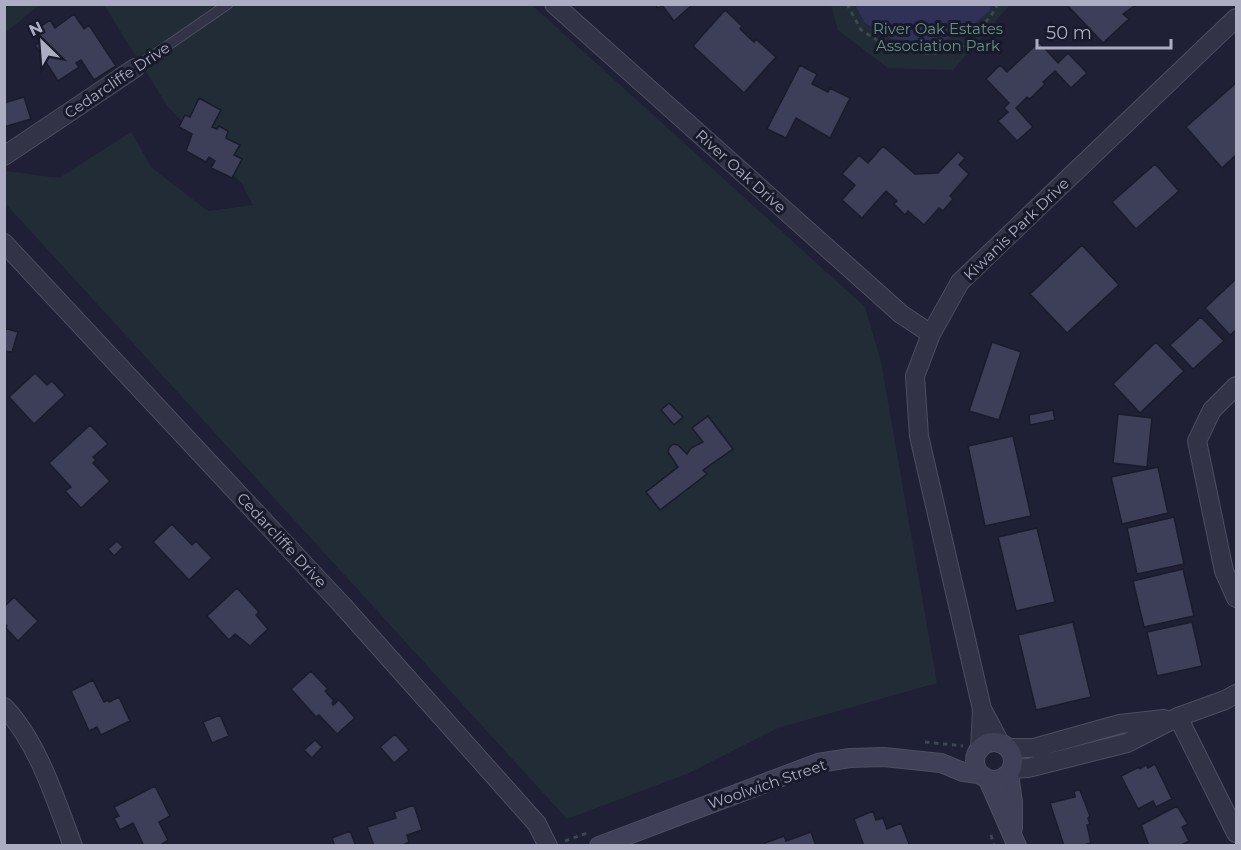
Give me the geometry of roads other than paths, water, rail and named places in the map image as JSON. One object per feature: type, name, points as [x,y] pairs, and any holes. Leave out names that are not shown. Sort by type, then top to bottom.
[{"type":"street","name":"River Oak Drive","points":[[554,4],[901,314],[931,334]]},
{"type":"street","name":"Kiwanis Park Drive","points":[[978,751],[982,709],[919,436],[915,376],[931,334],[960,282],[1236,18]]},
{"type":"street","name":"Cedarcliffe Drive","points":[[4,156],[135,68]]},
{"type":"street","name":"Cedarcliffe Drive","points":[[4,243],[343,606],[537,824],[548,846]]},
{"type":"street","points":[[1236,387],[1212,410],[1197,441],[1224,571],[1236,598]]},
{"type":"street","points":[[984,777],[1000,780],[1010,771],[1127,743],[1178,717],[1236,694]]},
{"type":"street","points":[[4,707],[34,750],[50,784],[73,846]]},
{"type":"street","name":"Kiwanis Park Drive","points":[[982,709],[1004,745]]},
{"type":"street","points":[[1004,745],[1034,748],[1120,724],[1178,717]]},
{"type":"street","points":[[1178,717],[1236,832]]},
{"type":"street","name":"Woolwich Street","points":[[941,763],[978,751],[989,743],[1004,745]]},
{"type":"street","points":[[1004,745],[1013,758],[1010,771],[1015,839]]},
{"type":"street","points":[[978,751],[975,764],[984,777],[1015,839]]},
{"type":"street","name":"Woolwich Street","points":[[599,846],[818,764],[850,758],[884,757],[941,763],[984,777]]},
{"type":"lane","name":"Cedarcliffe Drive","points":[[135,68],[228,4]]},
{"type":"water","points":[[855,5],[993,5],[972,26],[939,43],[892,39],[865,23]]},
{"type":"park label","name":"River Oak Estates Association Park","points":[[938,36]]}]
